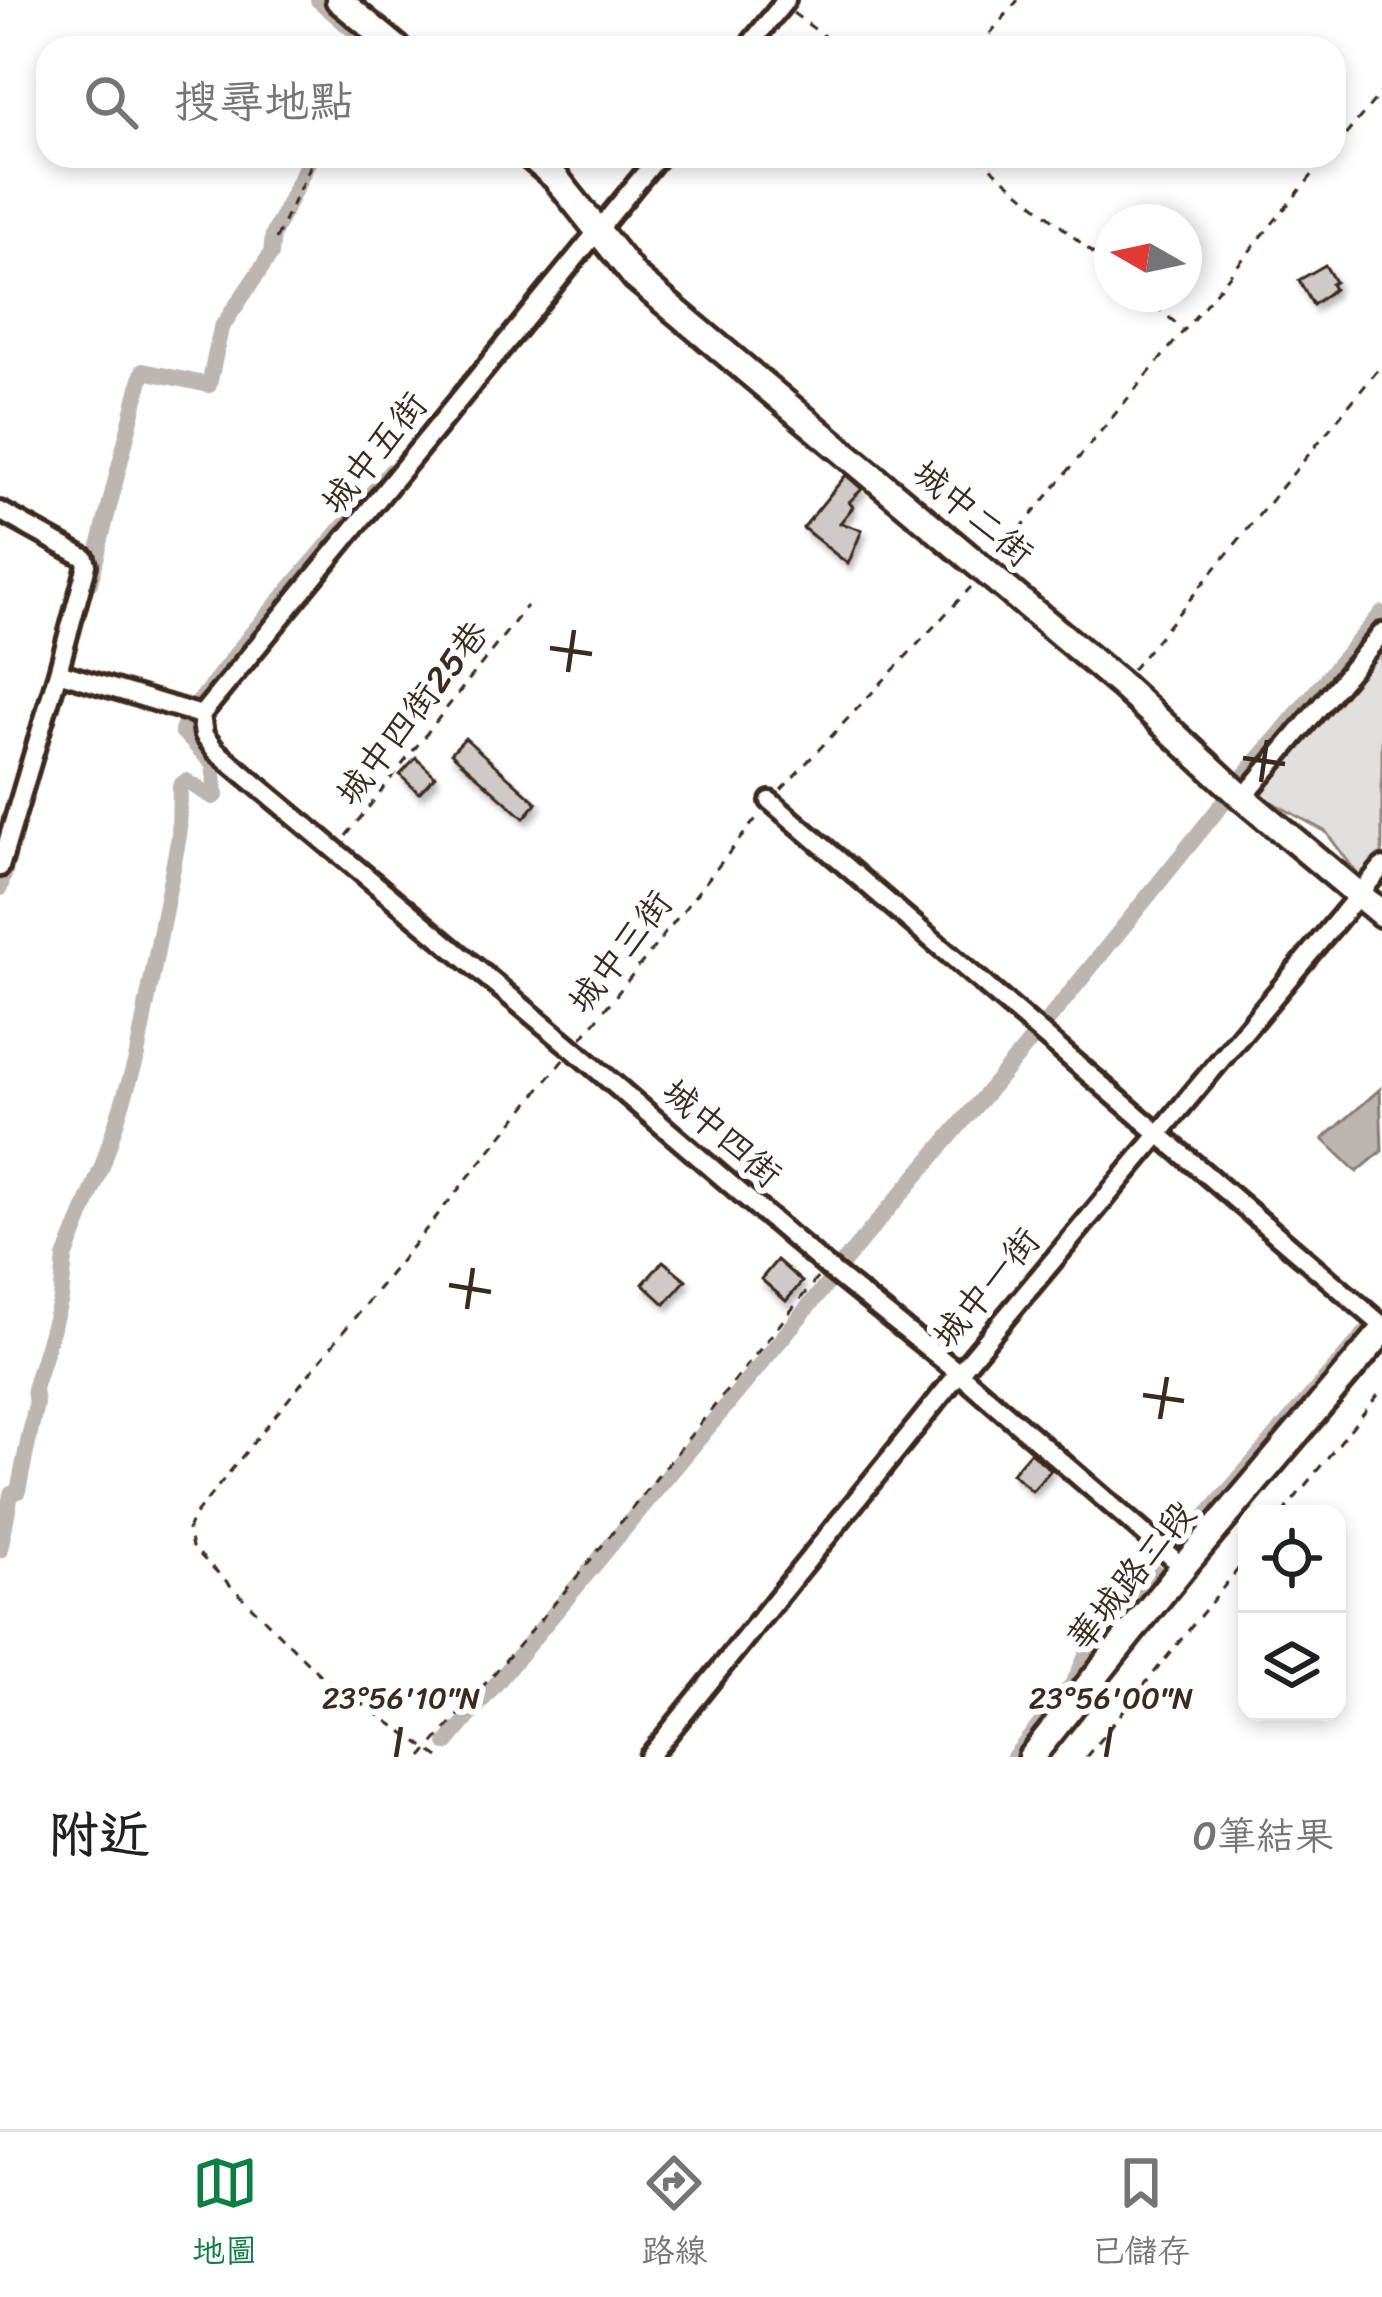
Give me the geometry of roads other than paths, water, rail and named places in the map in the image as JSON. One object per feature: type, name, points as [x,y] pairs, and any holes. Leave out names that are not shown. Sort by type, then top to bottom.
[{"type":"street","points":[[339,0],[382,36]]},
{"type":"street","points":[[757,36],[784,2]]},
{"type":"street","name":"城中二街","points":[[544,168],[635,277],[1120,684],[1243,798],[1382,914]]},
{"type":"street","name":"城中五街","points":[[201,715],[649,168]]},
{"type":"street","points":[[0,511],[85,558],[87,565],[0,867]]},
{"type":"street","points":[[1243,798],[1382,633]]},
{"type":"street","points":[[58,672],[201,715]]},
{"type":"street","name":"城中四街","points":[[201,715],[203,735],[215,751],[827,1267],[959,1372],[1184,1567]]},
{"type":"street","points":[[770,801],[1159,1130],[1382,1329]]},
{"type":"street","name":"城中一街","points":[[649,1757],[959,1372],[1382,867]]},
{"type":"street","name":"華城路二段","points":[[1030,1757],[1382,1329]]},
{"type":"waterway","points":[[318,0],[357,36]]},
{"type":"waterway","points":[[90,583],[143,371],[209,385],[221,328],[271,254],[273,235],[305,168]]},
{"type":"waterway","points":[[196,706],[391,471]]},
{"type":"waterway","points":[[1246,774],[1382,613]]},
{"type":"waterway","points":[[0,1550],[11,1494],[18,1491],[36,1404],[34,1389],[61,1299],[65,1258],[103,1164],[136,1060],[179,836],[180,786],[186,781],[216,795],[213,764],[182,731],[187,719]]},
{"type":"waterway","points":[[1045,1024],[1228,797]]},
{"type":"waterway","points":[[0,888],[10,854]]},
{"type":"waterway","points":[[842,1264],[1034,1037]]},
{"type":"waterway","points":[[447,1743],[832,1278]]},
{"type":"waterway","points":[[1178,1549],[1375,1322]]},
{"type":"waterway","points":[[1014,1757],[1074,1682],[1088,1652],[1157,1573]]}]
